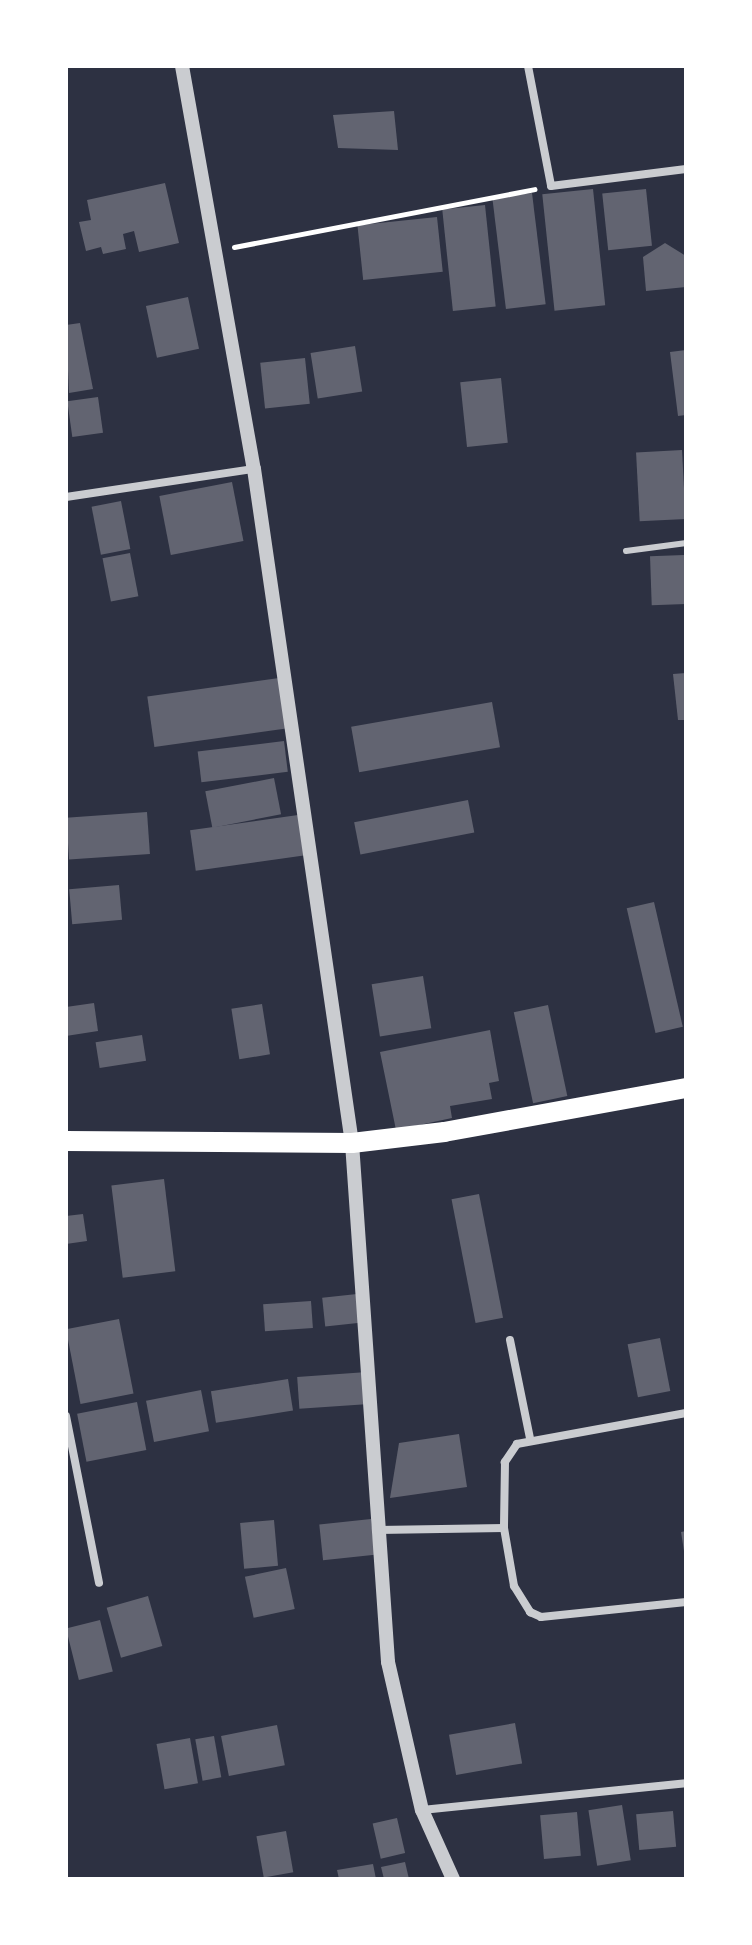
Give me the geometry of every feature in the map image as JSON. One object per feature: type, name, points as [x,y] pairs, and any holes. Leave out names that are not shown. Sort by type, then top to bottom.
[{"type":"main road","points":[[66,1141],[352,1143],[444,1132],[686,1088]]},
{"type":"street","points":[[182,66],[254,469],[352,1143],[388,1662],[422,1810],[453,1879]]},
{"type":"street","points":[[528,66],[551,186],[686,169]]},
{"type":"street","points":[[66,497],[254,469]]},
{"type":"street","points":[[510,1340],[530,1438]]},
{"type":"street","points":[[686,1413],[530,1438],[511,1450],[505,1462],[504,1528],[514,1586],[530,1612],[541,1617],[686,1602]]},
{"type":"street","points":[[66,1416],[99,1583]]},
{"type":"street","points":[[378,1530],[504,1528]]},
{"type":"street","points":[[422,1810],[686,1783]]},
{"type":"lane","points":[[626,551],[686,543]]},
{"type":"path","points":[[216,251],[551,186]]},
{"type":"building","points":[[394,111],[398,150],[338,148],[333,115]]},
{"type":"building","points":[[165,183],[179,243],[139,252],[134,231],[123,234],[126,249],[103,254],[101,247],[86,251],[79,222],[91,220],[87,200]]},
{"type":"building","points":[[593,189],[605,305],[555,311],[542,194]]},
{"type":"building","points":[[646,189],[652,246],[608,250],[602,194]]},
{"type":"building","points":[[532,193],[546,304],[506,309],[492,198]]},
{"type":"building","points":[[485,205],[496,306],[453,311],[442,209]]},
{"type":"building","points":[[437,217],[443,272],[363,280],[357,225]]},
{"type":"building","points":[[665,243],[686,256],[686,287],[646,291],[643,257]]},
{"type":"building","points":[[188,297],[199,349],[157,358],[146,306]]},
{"type":"building","points":[[80,323],[93,389],[69,393],[66,325]]},
{"type":"building","points":[[355,346],[362,391],[318,398],[311,353]]},
{"type":"building","points":[[686,350],[686,415],[678,416],[670,352]]},
{"type":"building","points":[[305,358],[310,404],[265,408],[260,363]]},
{"type":"building","points":[[501,378],[508,443],[467,447],[460,382]]},
{"type":"building","points":[[98,397],[103,433],[72,437],[67,401]]},
{"type":"building","points":[[682,450],[686,519],[640,521],[636,452]]},
{"type":"building","points":[[232,482],[243,541],[171,555],[159,496]]},
{"type":"building","points":[[121,501],[130,549],[101,555],[92,507]]},
{"type":"building","points":[[130,553],[138,596],[111,602],[103,558]]},
{"type":"building","points":[[684,555],[686,604],[652,605],[650,556]]},
{"type":"building","points":[[686,673],[686,720],[678,720],[673,674]]},
{"type":"building","points":[[279,678],[286,729],[154,747],[147,697]]},
{"type":"building","points":[[492,702],[500,747],[359,772],[351,727]]},
{"type":"building","points":[[284,741],[288,772],[201,782],[198,752]]},
{"type":"building","points":[[274,778],[281,814],[212,828],[205,791]]},
{"type":"building","points":[[468,800],[474,832],[360,855],[354,822]]},
{"type":"building","points":[[147,812],[150,854],[69,860],[66,818]]},
{"type":"building","points":[[298,815],[304,856],[196,871],[190,830]]},
{"type":"building","points":[[119,885],[122,920],[72,924],[69,889]]},
{"type":"building","points":[[654,902],[683,1027],[656,1033],[627,908]]},
{"type":"building","points":[[423,976],[431,1028],[380,1036],[372,984]]},
{"type":"building","points":[[94,1003],[98,1031],[66,1036],[66,1007]]},
{"type":"building","points":[[262,1004],[270,1054],[239,1059],[231,1009]]},
{"type":"building","points":[[548,1005],[567,1096],[533,1103],[514,1012]]},
{"type":"building","points":[[490,1030],[499,1081],[489,1083],[492,1099],[450,1106],[452,1118],[396,1130],[380,1052]]},
{"type":"building","points":[[142,1035],[146,1061],[100,1068],[96,1042]]},
{"type":"building","points":[[164,1179],[175,1271],[123,1278],[111,1185]]},
{"type":"building","points":[[479,1194],[503,1318],[476,1323],[452,1199]]},
{"type":"building","points":[[83,1214],[87,1241],[66,1244],[66,1216]]},
{"type":"building","points":[[357,1294],[360,1323],[325,1326],[322,1298]]},
{"type":"building","points":[[311,1301],[313,1328],[265,1331],[263,1304]]},
{"type":"building","points":[[119,1319],[134,1394],[80,1404],[66,1329]]},
{"type":"building","points":[[660,1338],[670,1391],[638,1397],[628,1344]]},
{"type":"building","points":[[367,1372],[369,1404],[299,1409],[297,1377]]},
{"type":"building","points":[[288,1379],[293,1411],[216,1423],[211,1391]]},
{"type":"building","points":[[201,1390],[209,1431],[154,1442],[146,1401]]},
{"type":"building","points":[[137,1402],[146,1450],[86,1462],[77,1414]]},
{"type":"building","points":[[459,1434],[467,1487],[390,1498],[399,1443]]},
{"type":"building","points":[[371,1519],[375,1555],[323,1560],[319,1524]]},
{"type":"building","points":[[274,1520],[278,1566],[244,1569],[240,1523]]},
{"type":"building","points":[[686,1531],[686,1551],[684,1551],[681,1532]]},
{"type":"building","points":[[286,1568],[295,1609],[254,1618],[245,1577]]},
{"type":"building","points":[[148,1596],[162,1646],[121,1658],[107,1608]]},
{"type":"building","points":[[100,1620],[113,1671],[79,1680],[66,1628]]},
{"type":"building","points":[[515,1723],[522,1763],[456,1775],[449,1735]]},
{"type":"building","points":[[277,1725],[285,1765],[229,1776],[221,1736]]},
{"type":"building","points":[[214,1736],[221,1777],[203,1781],[195,1739]]},
{"type":"building","points":[[190,1738],[198,1783],[165,1789],[157,1744]]},
{"type":"building","points":[[622,1805],[631,1860],[597,1866],[588,1810]]},
{"type":"building","points":[[673,1811],[676,1847],[639,1850],[636,1814]]},
{"type":"building","points":[[577,1812],[581,1856],[544,1859],[540,1815]]},
{"type":"building","points":[[397,1818],[405,1853],[381,1859],[373,1824]]},
{"type":"building","points":[[286,1831],[293,1872],[264,1878],[256,1836]]},
{"type":"building","points":[[405,1862],[409,1879],[384,1879],[381,1867]]},
{"type":"building","points":[[373,1864],[376,1879],[339,1879],[337,1870]]}]
